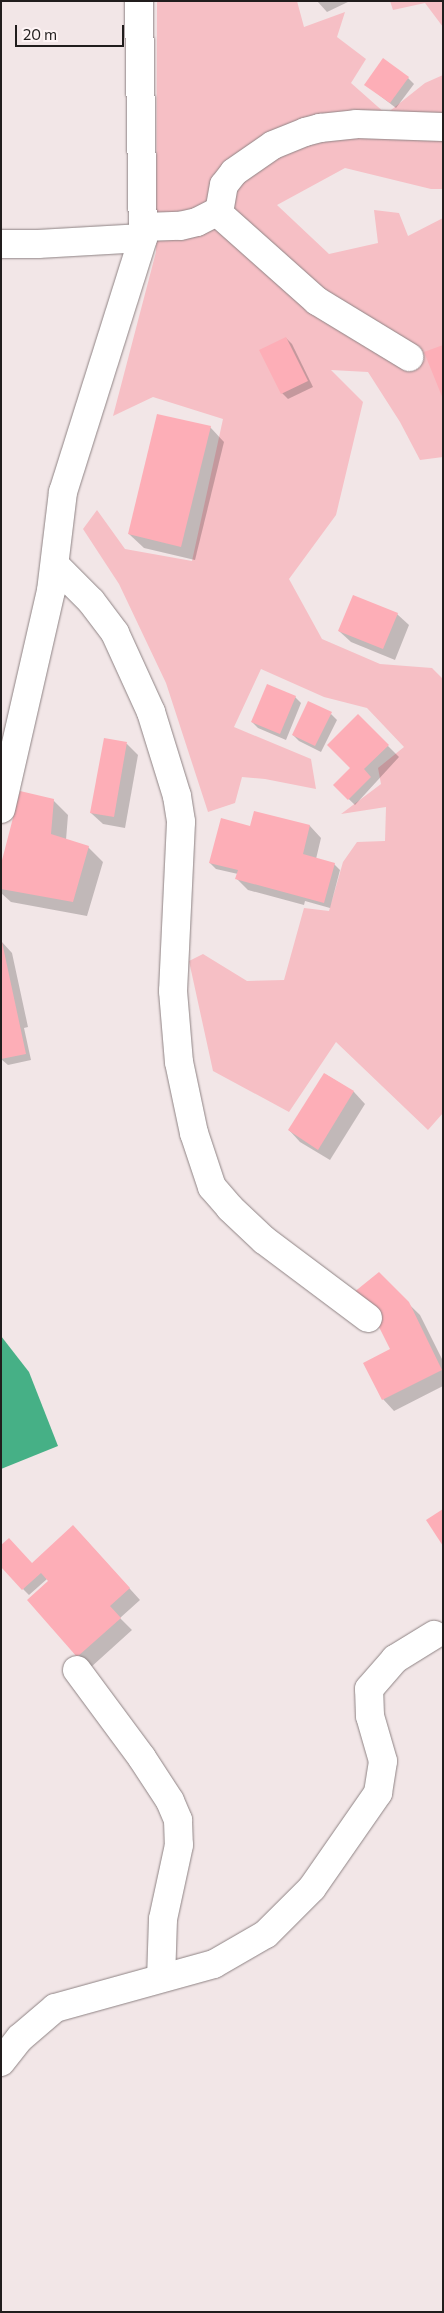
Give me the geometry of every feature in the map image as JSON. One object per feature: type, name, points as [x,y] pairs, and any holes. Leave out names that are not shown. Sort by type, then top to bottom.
[{"type":"street","points":[[1,809],[51,592],[63,492],[136,235],[139,1]]},
{"type":"street","points":[[1,244],[38,244],[136,235],[197,222],[217,212],[224,185],[234,172],[273,146],[305,132],[320,128],[356,124],[443,127]]},
{"type":"street","points":[[217,212],[317,301],[409,357]]},
{"type":"street","points":[[54,565],[91,601],[115,633],[148,703],[177,796],[181,822],[173,991],[179,1062],[194,1133],[212,1187],[230,1208],[264,1240],[368,1318]]},
{"type":"street","points":[[1,2062],[20,2038],[55,2008],[214,1964],[266,1934],[312,1888],[378,1793],[383,1761],[370,1716],[369,1689],[395,1659],[434,1636]]},
{"type":"street","points":[[77,1670],[142,1758],[170,1801],[178,1820],[179,1845],[163,1920],[162,1978]]},
{"type":"shaded area","points":[[157,1],[297,1],[304,27],[345,12],[337,37],[366,59],[351,83],[386,114],[425,83],[443,75],[443,189],[431,189],[345,168],[277,205],[329,254],[378,243],[374,210],[399,213],[408,236],[443,218],[443,457],[420,460],[400,422],[368,372],[331,370],[363,402],[336,515],[289,579],[322,639],[380,664],[432,668],[443,679],[443,1113],[428,1130],[336,1042],[289,1112],[213,1071],[189,961],[203,954],[247,981],[284,980],[304,908],[329,911],[343,862],[357,842],[385,841],[386,807],[341,814],[381,784],[378,768],[404,747],[367,708],[324,697],[261,669],[234,727],[311,759],[316,789],[265,779],[242,777],[235,803],[208,812],[166,683],[119,584],[83,529],[97,510],[125,549],[192,561],[223,419],[153,397],[113,416],[156,252]]},
{"type":"shaded area","points":[[390,1],[443,1],[443,27],[425,3],[393,10]]},
{"type":"shaded area","points":[[1,1336],[29,1372],[58,1446],[1,1469]]},
{"type":"building","points":[[383,58],[409,77],[390,103],[364,85]]},
{"type":"building","points":[[286,337],[308,381],[281,394],[259,350]]},
{"type":"building","points":[[443,345],[443,399],[424,352]]},
{"type":"building","points":[[157,414],[211,426],[181,547],[128,534]]},
{"type":"building","points":[[353,595],[398,613],[383,649],[338,631]]},
{"type":"building","points":[[267,684],[296,696],[280,734],[251,722]]},
{"type":"building","points":[[308,701],[332,712],[315,746],[292,735]]},
{"type":"building","points":[[358,714],[389,745],[364,769],[371,777],[348,800],[333,785],[350,768],[327,745]]},
{"type":"building","points":[[104,738],[127,742],[114,817],[90,813]]},
{"type":"building","points":[[20,791],[54,799],[51,834],[89,846],[73,902],[1,889],[1,864]]},
{"type":"building","points":[[254,811],[310,825],[303,854],[335,863],[324,903],[235,879],[238,870],[209,863],[221,818],[250,826]]},
{"type":"building","points":[[1,943],[26,1054],[1,1059]]},
{"type":"building","points":[[324,1073],[354,1091],[318,1150],[288,1130]]},
{"type":"building","points":[[379,1272],[409,1302],[442,1370],[382,1400],[363,1363],[390,1349],[375,1319],[353,1293]]},
{"type":"building","points":[[443,1509],[443,1546],[426,1520]]},
{"type":"building","points":[[73,1525],[130,1588],[110,1606],[121,1618],[77,1657],[27,1600],[48,1581],[41,1573],[22,1590],[1,1567],[1,1545],[9,1538],[32,1563]]}]
